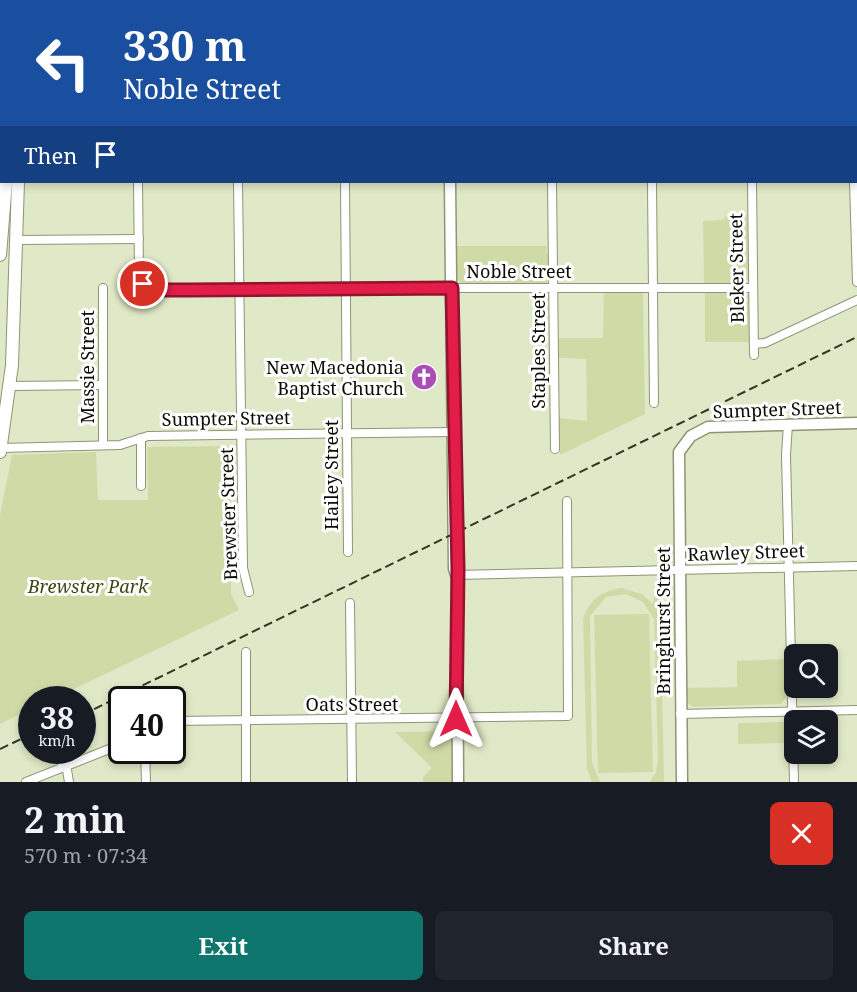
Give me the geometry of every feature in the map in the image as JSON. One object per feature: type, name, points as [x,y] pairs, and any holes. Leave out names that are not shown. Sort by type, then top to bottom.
[{"type":"main road","points":[[0,255],[6,183]]},
{"type":"main road","points":[[0,450],[10,386],[18,183]]},
{"type":"street","points":[[17,240],[139,239],[138,183]]},
{"type":"street","name":"Brewster Street","points":[[238,183],[243,574],[249,592]]},
{"type":"street","name":"Hailey Street","points":[[345,183],[348,552]]},
{"type":"street","points":[[450,183],[453,432],[456,471],[458,782]]},
{"type":"street","name":"Staples Street","points":[[552,183],[555,449]]},
{"type":"street","points":[[652,183],[654,403]]},
{"type":"street","name":"Bleker Street","points":[[752,183],[754,355]]},
{"type":"street","points":[[854,183],[857,282]]},
{"type":"street","name":"Noble Street","points":[[139,239],[139,272],[143,284],[156,290],[753,288]]},
{"type":"street","name":"Massie Street","points":[[103,288],[104,445]]},
{"type":"street","points":[[754,344],[765,343],[857,300]]},
{"type":"street","points":[[10,386],[103,385]]},
{"type":"street","name":"Sumpter Street","points":[[678,459],[679,452],[687,441],[708,427],[857,423]]},
{"type":"street","points":[[789,424],[786,455],[793,710]]},
{"type":"street","name":"Sumpter Street","points":[[0,450],[120,445],[141,438],[242,434],[453,432]]},
{"type":"street","points":[[141,438],[141,486]]},
{"type":"street","name":"Bringhurst Street","points":[[678,459],[682,782]]},
{"type":"street","points":[[567,501],[567,573]]},
{"type":"street","name":"Rawley Street","points":[[456,575],[857,566]]},
{"type":"street","name":"Oats Street","points":[[186,721],[568,716],[567,573]]},
{"type":"street","points":[[350,603],[352,782]]},
{"type":"street","points":[[246,652],[246,782]]},
{"type":"street","points":[[838,710],[857,710]]},
{"type":"street","points":[[680,714],[784,711]]},
{"type":"street","points":[[26,782],[108,749]]},
{"type":"street","points":[[145,764],[146,782]]},
{"type":"street","points":[[794,764],[794,782]]},
{"type":"street","points":[[62,766],[67,770],[69,782]]},
{"type":"green space","points":[[728,215],[747,215],[749,279],[742,285],[704,285],[703,221],[722,220]]},
{"type":"green space","points":[[455,246],[547,246],[546,253],[550,253],[550,279],[545,284],[461,283],[456,278]]},
{"type":"green space","points":[[604,292],[643,292],[645,414],[560,455],[559,418],[587,421],[586,359],[559,358],[558,338],[603,338]]},
{"type":"green space","points":[[705,292],[748,294],[750,342],[705,342]]},
{"type":"green space","name":"Brewster Park","points":[[230,446],[231,594],[239,610],[80,686],[18,686],[18,715],[0,724],[0,515],[12,455],[96,452],[98,500],[148,500],[147,447]]},
{"type":"green space","points":[[621,588],[642,594],[653,604],[654,597],[660,597],[664,782],[650,782],[656,772],[658,760],[654,619],[643,602],[626,594],[606,597],[590,616],[592,762],[600,782],[592,782],[587,769],[583,619],[592,602],[607,591]]},
{"type":"green space","points":[[649,614],[653,772],[598,773],[594,615]]},
{"type":"green space","points":[[784,659],[786,698],[781,704],[693,707],[685,701],[685,688],[737,687],[737,661]]},
{"type":"green space","points":[[784,722],[784,743],[738,744],[738,723]]},
{"type":"green space","points":[[452,731],[453,782],[423,782],[423,777],[432,768],[395,732]]},
{"type":"railway","points":[[96,708],[857,337]]},
{"type":"railway","points":[[0,749],[18,741]]},
{"type":"place","name":"New Macedonia Baptist Church","points":[[424,377]]},
{"type":"route","points":[[143,284],[156,290],[452,288],[453,432],[458,569],[456,575],[456,719]]}]
